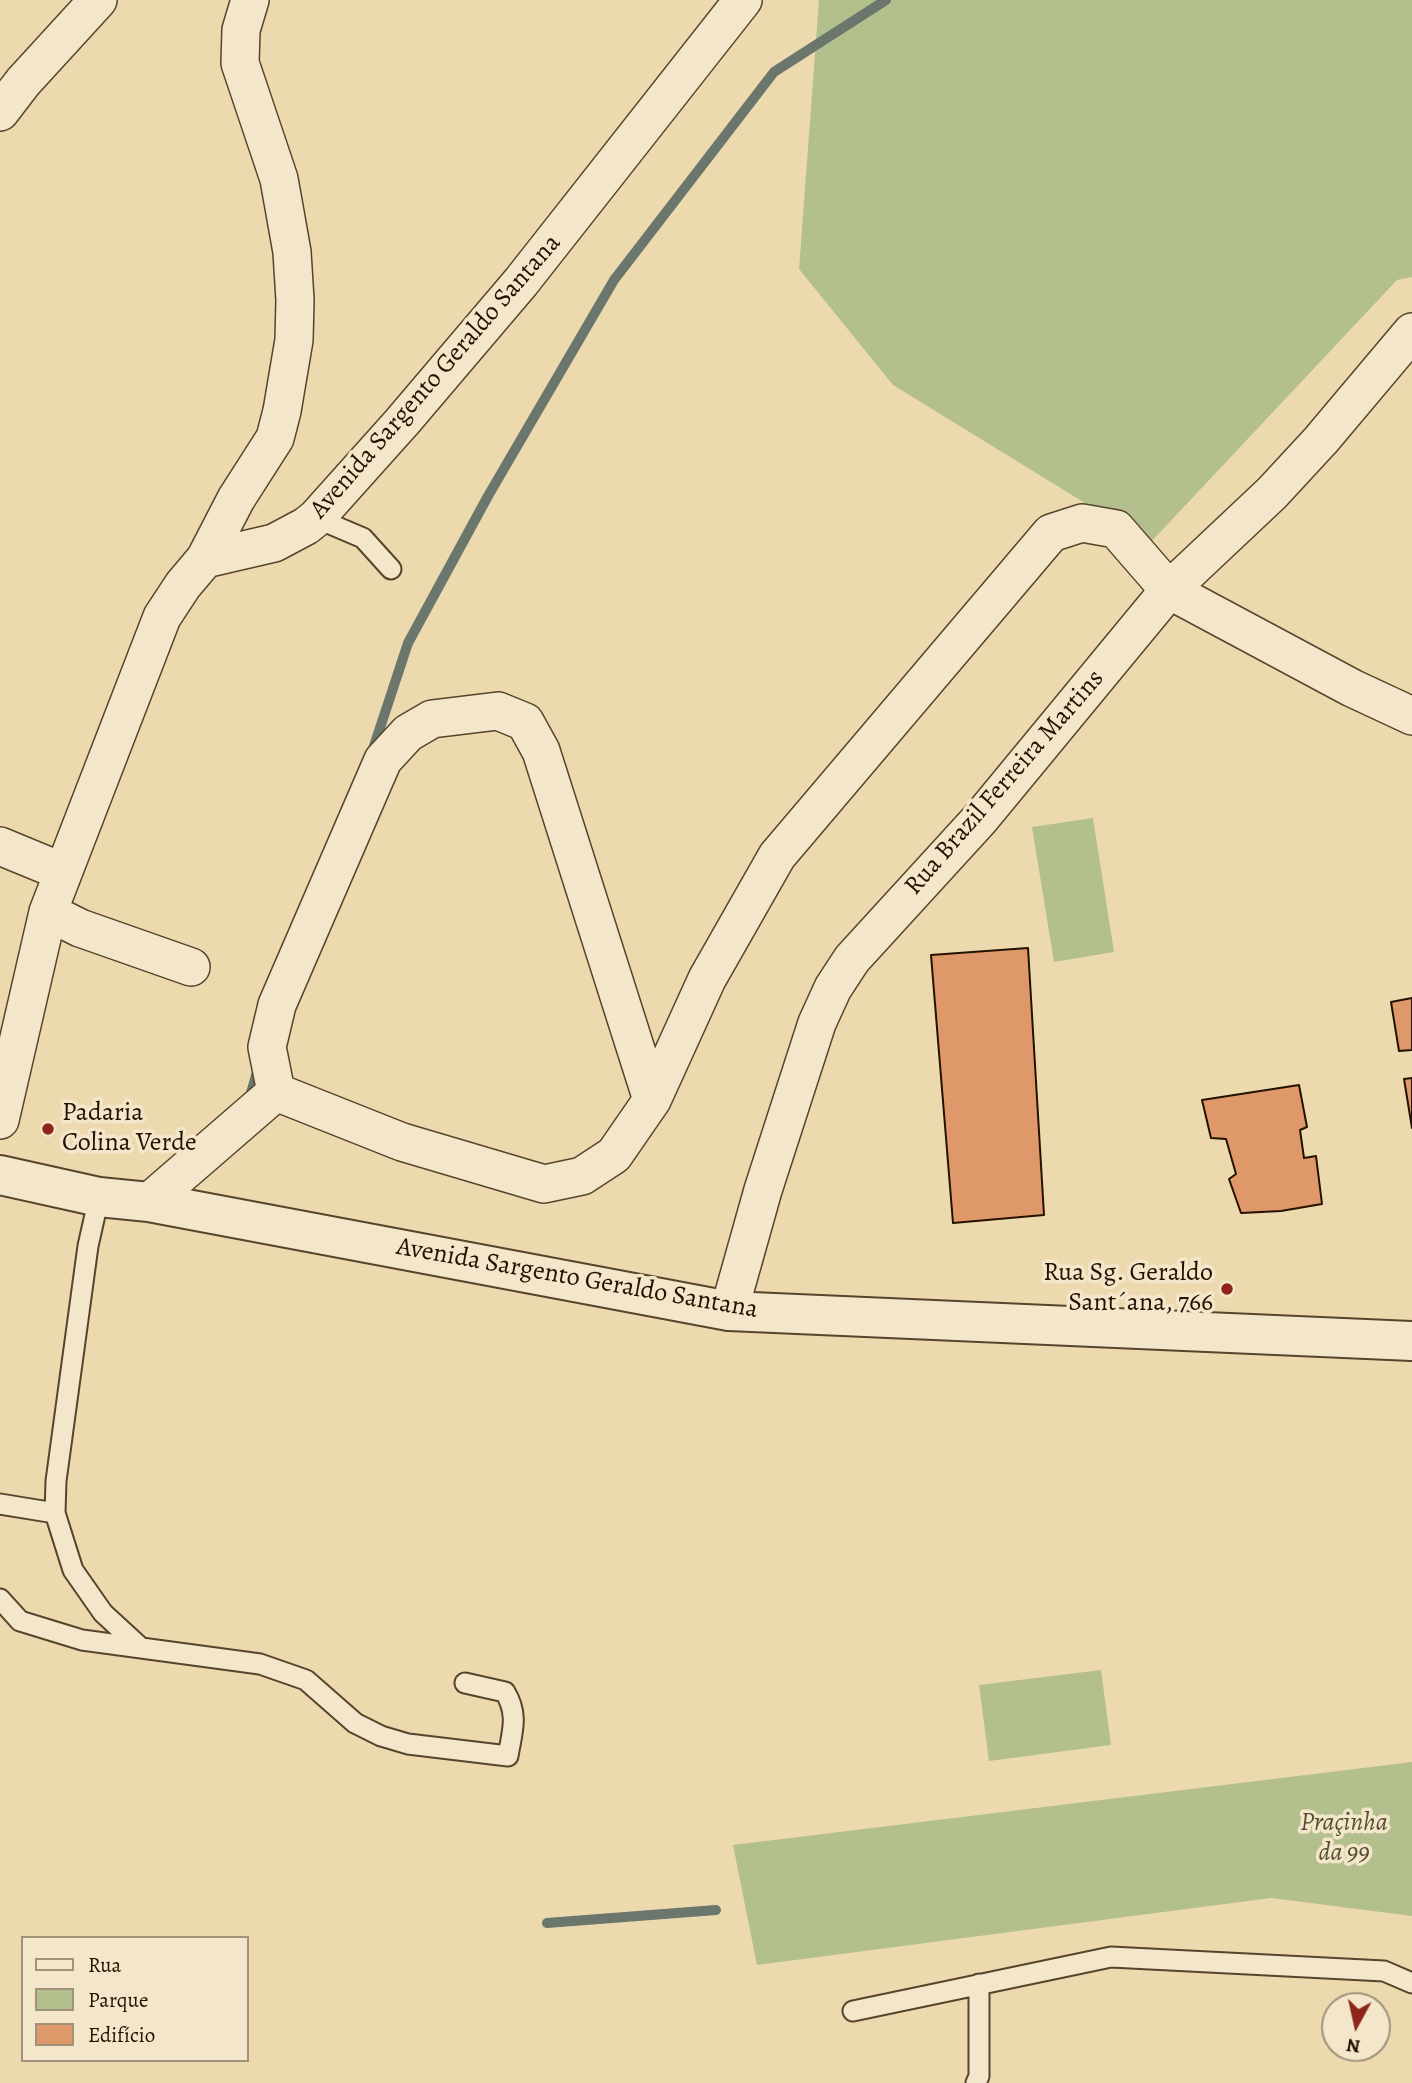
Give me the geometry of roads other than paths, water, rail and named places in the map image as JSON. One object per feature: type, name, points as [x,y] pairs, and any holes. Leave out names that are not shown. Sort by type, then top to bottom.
[{"type":"street","points":[[0,112],[23,82],[98,0]]},
{"type":"street","points":[[0,1120],[48,912],[162,617],[183,585],[205,559],[236,499],[275,438],[285,400],[294,340],[292,252],[279,179],[240,63],[241,30],[250,0]]},
{"type":"street","name":"Avenida Sargento Geraldo Santana","points":[[205,559],[275,543],[316,518],[521,282],[743,0]]},
{"type":"street","name":"Rua Brazil Ferreira Martins","points":[[729,1311],[813,1036],[833,988],[852,959],[980,819],[1169,590],[1272,493],[1321,440],[1412,332]]},
{"type":"street","points":[[276,1092],[402,1142],[544,1184],[582,1176],[614,1155],[652,1100],[707,979],[777,856],[1051,533],[1082,523],[1116,529],[1169,590],[1353,688],[1412,716]]},
{"type":"street","points":[[276,1092],[267,1046],[277,1005],[383,760],[408,733],[432,719],[498,711],[525,722],[541,751],[652,1100]]},
{"type":"street","points":[[0,846],[63,872]]},
{"type":"street","points":[[48,912],[80,928],[191,967]]},
{"type":"street","points":[[149,1202],[276,1092]]},
{"type":"street","name":"Avenida Sargento Geraldo Santana","points":[[0,1175],[99,1197],[149,1202],[729,1311],[1412,1341]]},
{"type":"lane","points":[[316,518],[363,538],[391,569]]},
{"type":"lane","points":[[99,1197],[86,1258],[55,1513],[73,1570],[103,1613],[140,1647]]},
{"type":"lane","points":[[0,1504],[55,1513]]},
{"type":"lane","points":[[0,1599],[20,1621],[82,1640],[260,1664],[306,1680],[355,1723],[381,1736],[408,1744],[508,1756],[515,1718],[512,1703],[505,1692],[465,1683]]},
{"type":"lane","points":[[853,2011],[1111,1956],[1384,1971],[1412,1983]]},
{"type":"lane","points":[[976,2083],[979,2076],[979,1984]]},
{"type":"waterway","points":[[372,752],[408,643],[488,496],[614,280],[774,72],[886,0]]},
{"type":"waterway","points":[[249,1100],[259,1065]]},
{"type":"waterway","points":[[547,1923],[716,1910]]},
{"type":"place","name":"Padaria Colina Verde","points":[[48,1129]]},
{"type":"place","name":"Rua Sg. Geraldo Sant´ana, 766","points":[[1227,1289]]},
{"type":"park label","name":"Praçinha da 99","points":[[1344,1839]]}]
